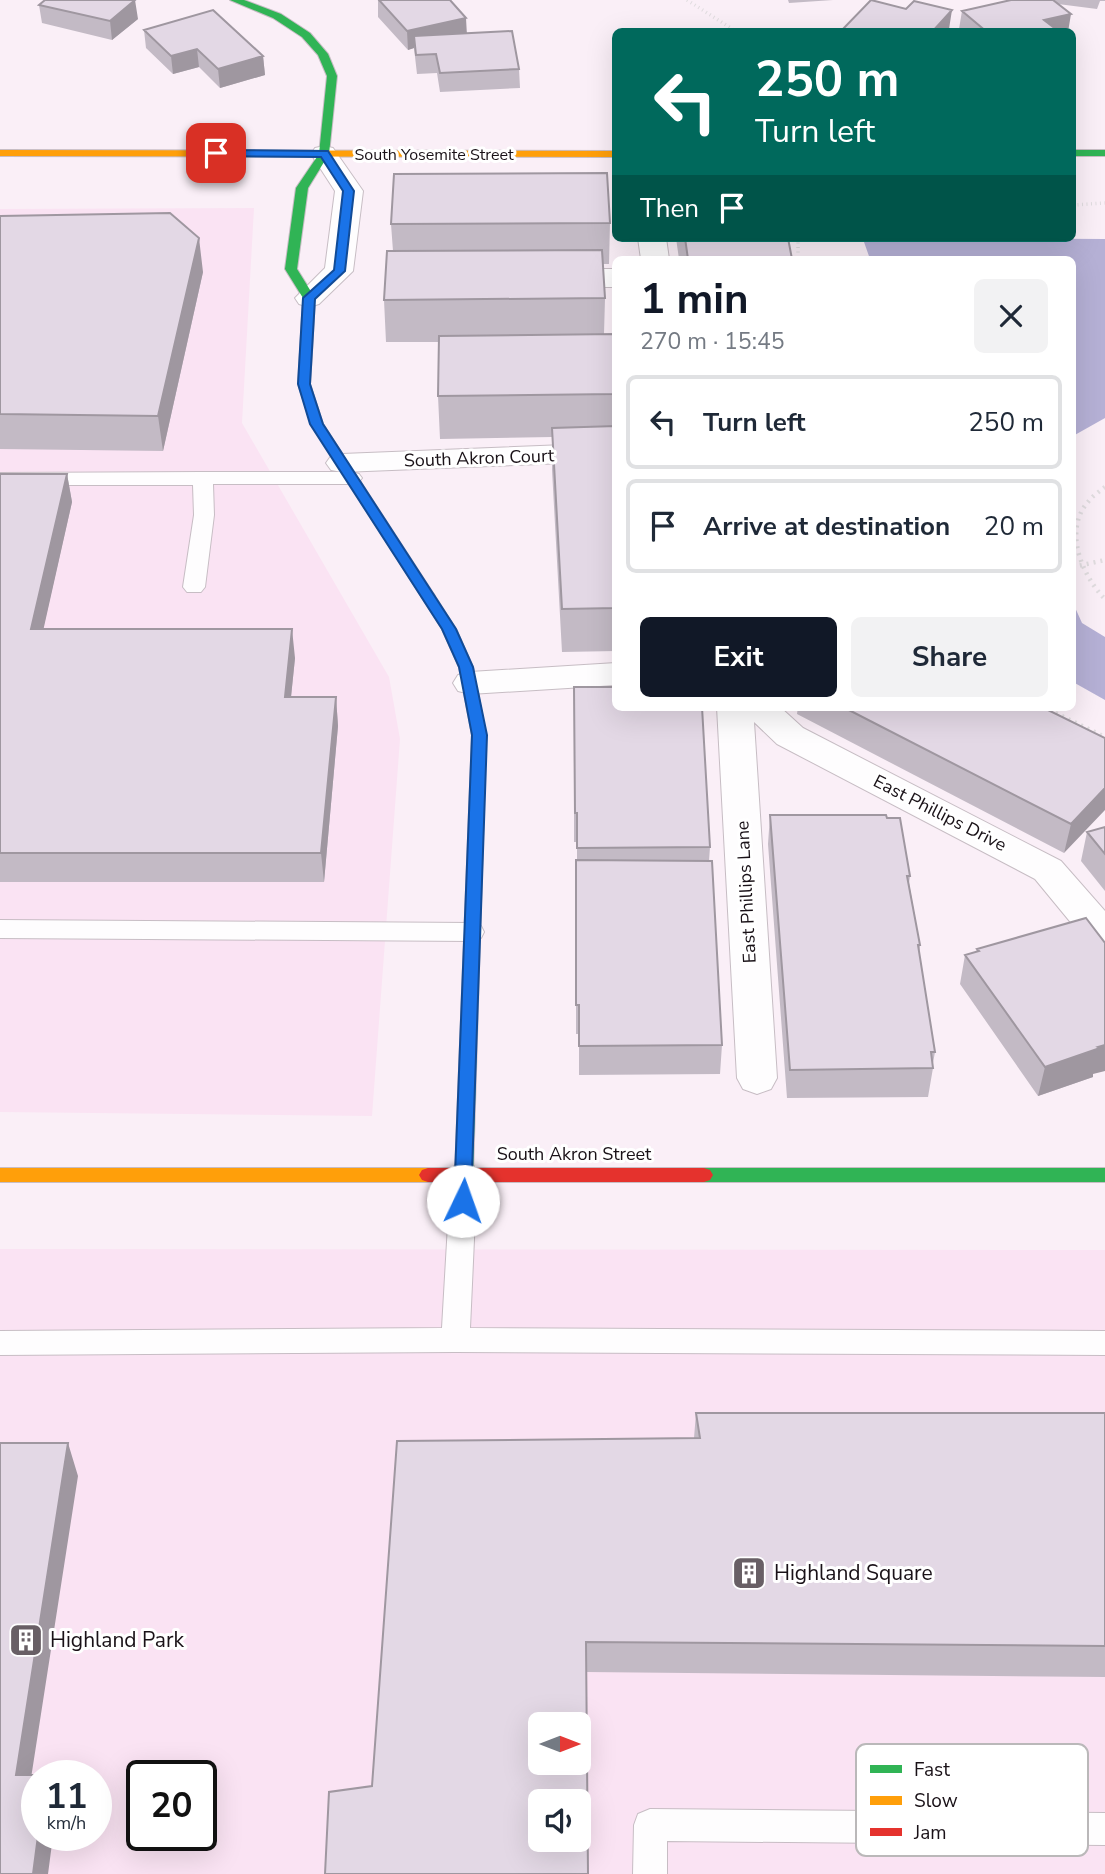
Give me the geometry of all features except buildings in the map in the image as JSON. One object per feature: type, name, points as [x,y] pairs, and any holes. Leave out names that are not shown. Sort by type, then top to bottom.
[{"type":"street","points":[[234,0],[277,16],[306,35],[323,54],[332,76],[324,153],[302,188],[291,270],[309,298],[304,384],[317,424],[449,629],[470,683],[479,735],[464,1173]]},
{"type":"street","name":"South Yosemite Street","points":[[0,153],[612,154]]},
{"type":"street","points":[[309,298],[339,271],[349,191],[324,153]]},
{"type":"street","points":[[1076,153],[1105,153]]},
{"type":"street","points":[[520,278],[612,278]]},
{"type":"street","name":"South Akron Court","points":[[347,470],[612,452]]},
{"type":"street","points":[[470,683],[612,674]]},
{"type":"street","name":"East Phillips Lane","points":[[735,711],[757,1078]]},
{"type":"street","name":"East Phillips Drive","points":[[764,711],[790,736],[1048,870],[1105,937]]},
{"type":"street","name":"South Akron Street","points":[[0,1175],[1105,1175]]},
{"type":"lane","points":[[0,480],[203,478],[347,470]]},
{"type":"lane","points":[[194,587],[204,515],[203,478]]},
{"type":"lane","points":[[0,929],[472,932]]},
{"type":"lane","points":[[455,1340],[464,1173]]},
{"type":"lane","points":[[0,1343],[455,1340],[1105,1343]]},
{"type":"lane","points":[[650,1874],[650,1825],[856,1827]]},
{"type":"path","points":[[687,0],[731,28]]},
{"type":"path","points":[[1076,205],[1105,203]]},
{"type":"path","points":[[1076,529],[1085,504],[1105,487]]},
{"type":"path","points":[[1076,541],[1093,589],[1105,599]]},
{"type":"path","points":[[1076,566],[1105,560]]},
{"type":"path","points":[[1051,711],[1105,737]]},
{"type":"shaded area","points":[[254,208],[242,423],[389,677],[400,739],[372,1116],[0,1112],[0,209]]},
{"type":"shaded area","points":[[1076,239],[1105,239],[1105,418],[1076,434],[1076,256],[869,256],[864,242],[1076,242]]},
{"type":"shaded area","points":[[1076,610],[1082,623],[1105,637],[1105,700],[1076,684]]},
{"type":"shaded area","points":[[0,1249],[1105,1250],[1105,1874],[0,1874]]},
{"type":"traffic: fast","points":[[235,0],[277,16],[306,35],[323,54],[332,76],[324,154],[302,188],[291,269],[309,298],[306,352]]},
{"type":"traffic: fast","points":[[1076,153],[1105,153]]},
{"type":"traffic: fast","points":[[428,596],[449,629],[466,667],[479,735],[464,1173]]},
{"type":"traffic: fast","points":[[704,1175],[1105,1175]]},
{"type":"traffic: slow","points":[[0,153],[612,154]]},
{"type":"traffic: slow","points":[[0,1175],[428,1175]]},
{"type":"traffic: jam","points":[[306,352],[304,384],[317,424],[428,596]]},
{"type":"traffic: jam","points":[[428,1175],[704,1175]]},
{"type":"place","name":"Highland Square","points":[[749,1573]]},
{"type":"place","name":"Highland Park","points":[[26,1640]]},
{"type":"route","points":[[216,153],[324,153],[349,191],[339,271],[309,298],[304,384],[317,424],[449,629],[466,667],[479,735],[463,1201]]}]
